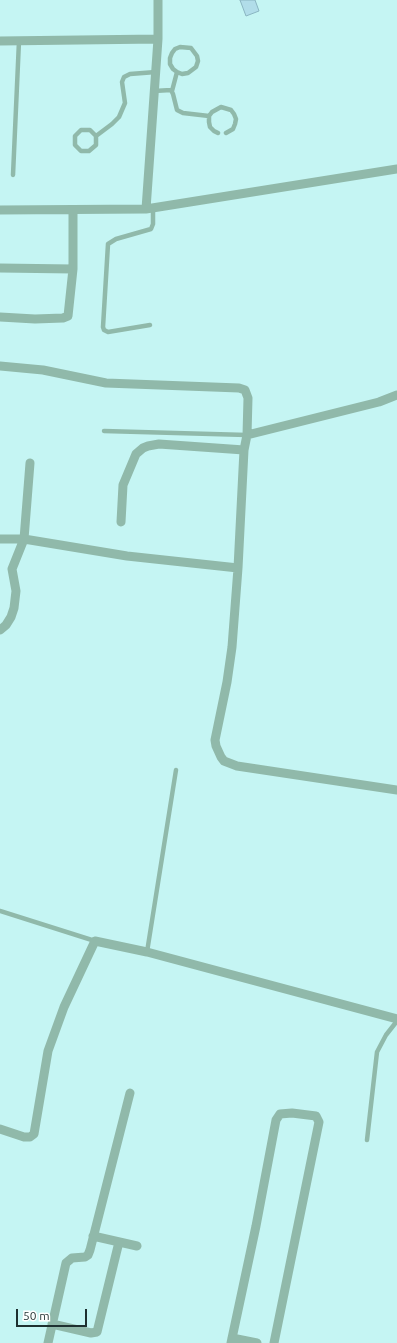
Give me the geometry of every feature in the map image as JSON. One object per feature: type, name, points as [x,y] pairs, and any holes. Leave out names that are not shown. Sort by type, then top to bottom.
[{"type":"street","points":[[150,209],[154,91],[158,39],[158,0]]},
{"type":"street","points":[[0,41],[158,39]]},
{"type":"street","points":[[0,210],[150,209],[397,169]]},
{"type":"street","points":[[0,317],[35,319],[67,317],[69,315],[73,269],[73,210]]},
{"type":"street","points":[[0,268],[73,269]]},
{"type":"street","points":[[0,366],[43,370],[106,383],[243,388],[248,398],[247,435],[244,450],[238,568],[230,665],[215,740],[216,746],[221,758],[224,761],[237,766],[397,790]]},
{"type":"street","points":[[247,435],[379,402],[397,395]]},
{"type":"street","points":[[121,522],[123,485],[133,459],[143,448],[159,444],[244,450]]},
{"type":"street","points":[[0,630],[6,625],[14,608],[16,591],[12,569],[24,539],[30,463]]},
{"type":"street","points":[[0,539],[24,539],[127,556],[238,568]]},
{"type":"street","points":[[0,1129],[24,1137],[30,1137],[34,1134],[48,1052],[64,1007],[95,941],[147,952],[397,1020]]},
{"type":"street","points":[[48,1343],[66,1263],[72,1258],[83,1258],[88,1255],[130,1093]]},
{"type":"street","points":[[257,1343],[232,1340],[276,1120],[278,1115],[284,1113],[316,1116],[319,1122],[274,1343]]},
{"type":"street","points":[[93,1236],[137,1246]]},
{"type":"street","points":[[52,1324],[91,1333],[97,1332],[119,1242]]},
{"type":"lane","points":[[13,175],[19,40]]},
{"type":"lane","points":[[180,47],[191,48],[197,56],[198,62],[196,67],[188,73],[182,74],[177,72],[170,64],[172,53],[175,49],[180,47]]},
{"type":"lane","points":[[96,136],[116,121],[124,108],[125,103],[122,82],[124,77],[130,74],[156,72]]},
{"type":"lane","points":[[177,72],[172,91],[176,107],[179,112],[209,116]]},
{"type":"lane","points":[[154,91],[172,91]]},
{"type":"lane","points":[[218,133],[210,127],[209,116],[212,112],[221,107],[231,110],[236,119],[233,129],[226,133]]},
{"type":"lane","points":[[81,130],[90,130],[96,136],[96,145],[89,151],[81,151],[75,145],[75,136],[81,130]]},
{"type":"lane","points":[[150,209],[153,224],[151,229],[116,239],[108,244],[103,322],[104,330],[108,332],[150,325]]},
{"type":"lane","points":[[104,431],[247,435]]},
{"type":"lane","points":[[147,952],[176,770]]},
{"type":"lane","points":[[0,911],[95,941]]},
{"type":"lane","points":[[367,1140],[377,1052],[386,1035],[397,1020]]},
{"type":"building","points":[[240,0],[255,0],[259,11],[246,16]]}]
